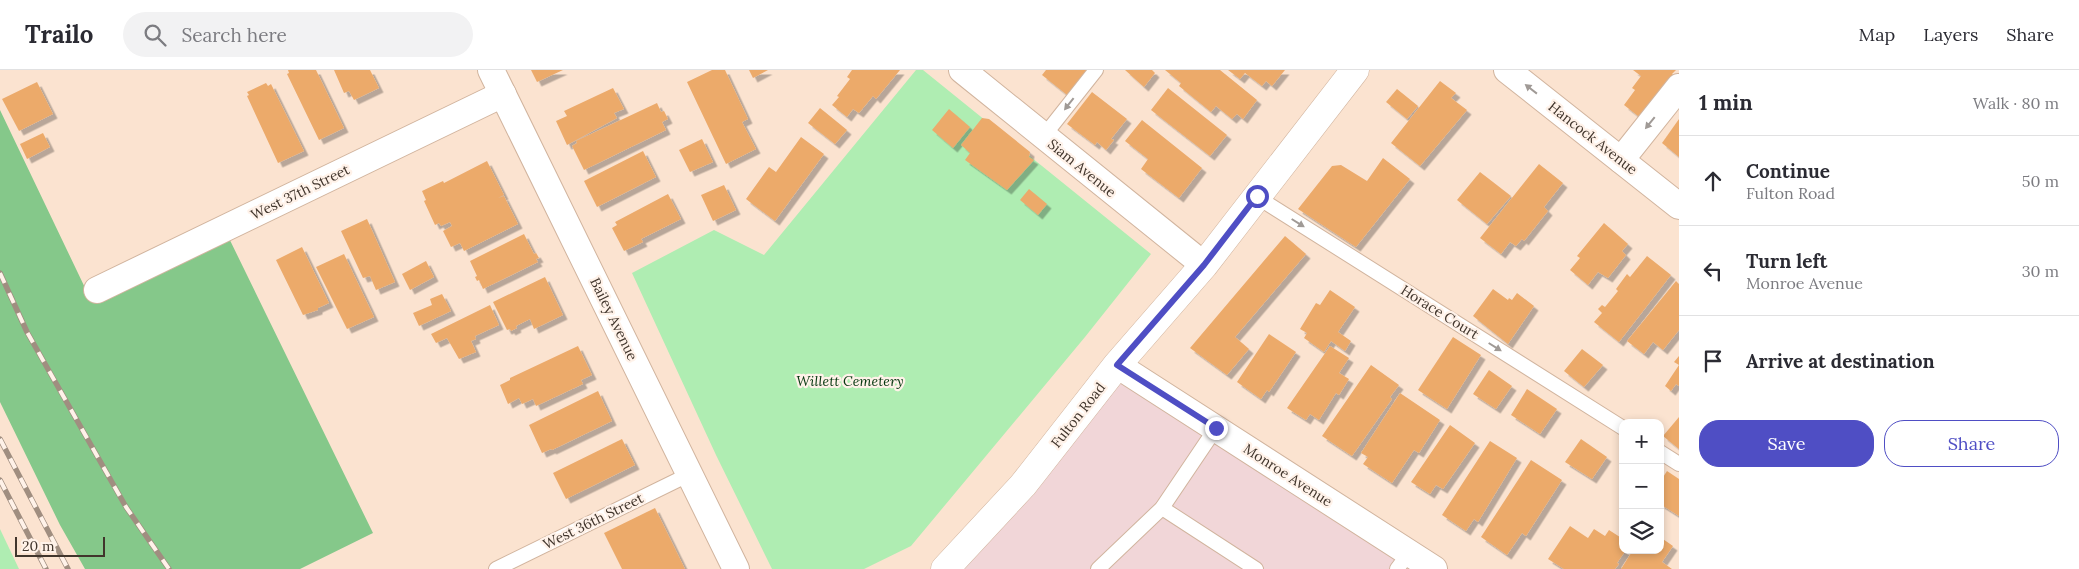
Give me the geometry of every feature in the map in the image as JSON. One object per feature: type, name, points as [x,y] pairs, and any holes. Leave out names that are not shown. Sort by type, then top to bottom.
[{"type":"main road","name":"Fulton Road","points":[[945,569],[1023,485],[1117,365],[1204,265],[1355,70]]},
{"type":"street","name":"Bailey Avenue","points":[[491,70],[736,569]]},
{"type":"street","name":"Siam Avenue","points":[[962,70],[1204,265]]},
{"type":"street","name":"Hancock Avenue","points":[[1507,70],[1679,206]]},
{"type":"street","points":[[1621,160],[1679,87]]},
{"type":"street","name":"West 37th Street","points":[[97,290],[503,94]]},
{"type":"street","name":"Monroe Avenue","points":[[1117,365],[1216,428],[1403,561],[1434,569]]},
{"type":"lane","points":[[1043,137],[1096,70]]},
{"type":"lane","name":"Horace Court","points":[[1257,196],[1619,425]]},
{"type":"lane","points":[[1098,569],[1162,508],[1216,428]]},
{"type":"lane","points":[[1664,455],[1679,464]]},
{"type":"lane","name":"West 36th Street","points":[[496,569],[690,474]]},
{"type":"lane","points":[[1162,508],[1256,569]]},
{"type":"shaded area","points":[[1117,365],[1434,569],[947,569]]},
{"type":"green space","name":"Willett Cemetery","points":[[916,70],[923,70],[1151,254],[1085,337],[911,546],[864,569],[772,569],[716,455],[632,273],[714,230],[764,255]]},
{"type":"green space","points":[[0,110],[88,294],[224,228],[373,533],[300,569],[85,569],[60,525],[0,402]]},
{"type":"green space","points":[[0,529],[19,569],[0,569]]},
{"type":"building","points":[[288,70],[316,70],[344,128],[319,140],[287,74],[289,73]]},
{"type":"building","points":[[334,70],[370,70],[379,88],[354,100],[349,91],[344,93]]},
{"type":"building","points":[[531,70],[563,70],[537,82]]},
{"type":"building","points":[[712,70],[725,70],[748,119],[742,122],[756,149],[726,164],[687,82]]},
{"type":"building","points":[[749,70],[768,70],[753,78]]},
{"type":"building","points":[[852,70],[900,70],[876,99],[873,96],[859,113],[853,109],[847,117],[832,105],[850,79],[847,77]]},
{"type":"building","points":[[1046,70],[1093,70],[1071,98],[1042,75]]},
{"type":"building","points":[[1125,70],[1152,70],[1155,73],[1144,87]]},
{"type":"building","points":[[1165,70],[1220,70],[1257,100],[1243,119],[1237,114],[1232,119],[1216,106],[1211,112],[1179,86],[1181,83]]},
{"type":"building","points":[[1228,70],[1285,70],[1272,86],[1266,81],[1262,86],[1245,73],[1240,79]]},
{"type":"building","points":[[1633,70],[1676,70],[1672,74],[1679,80],[1647,123],[1624,105],[1635,90],[1632,88],[1641,76]]},
{"type":"building","points":[[1440,81],[1456,93],[1451,98],[1467,110],[1420,166],[1391,143]]},
{"type":"building","points":[[37,82],[53,114],[19,131],[2,99]]},
{"type":"building","points":[[266,83],[268,86],[271,84],[304,151],[278,163],[247,96],[249,95],[247,92]]},
{"type":"building","points":[[613,88],[624,109],[614,113],[617,118],[567,145],[556,121],[567,116],[564,111]]},
{"type":"building","points":[[1168,88],[1227,135],[1210,156],[1151,110]]},
{"type":"building","points":[[1397,89],[1418,106],[1407,119],[1386,102]]},
{"type":"building","points":[[1092,92],[1127,119],[1111,139],[1114,140],[1106,150],[1097,142],[1095,145],[1067,124]]},
{"type":"building","points":[[657,103],[661,112],[664,111],[668,119],[662,122],[666,130],[584,170],[572,146],[577,143],[576,141]]},
{"type":"building","points":[[820,108],[847,130],[835,144],[808,123]]},
{"type":"building","points":[[949,109],[970,127],[953,148],[932,130]]},
{"type":"building","points":[[982,118],[989,119],[1030,152],[1029,157],[1034,160],[1007,190],[965,160],[970,153],[961,145]]},
{"type":"building","points":[[1679,119],[1679,157],[1662,143]]},
{"type":"building","points":[[1142,120],[1202,168],[1179,198],[1141,169],[1148,159],[1125,141]]},
{"type":"building","points":[[43,133],[50,147],[27,159],[20,144]]},
{"type":"building","points":[[801,137],[824,154],[775,221],[746,199],[769,167],[776,172]]},
{"type":"building","points":[[702,139],[713,162],[690,172],[679,150]]},
{"type":"building","points":[[643,151],[656,177],[597,207],[584,181]]},
{"type":"building","points":[[1383,158],[1410,179],[1356,247],[1298,209],[1332,166],[1341,165],[1367,181]]},
{"type":"building","points":[[487,161],[504,195],[498,198],[504,196],[518,224],[464,251],[460,243],[451,247],[443,231],[452,226],[450,222],[441,226],[439,223],[435,225],[424,201],[426,200],[422,191],[443,181],[444,183]]},
{"type":"building","points":[[1539,164],[1563,183],[1544,207],[1548,211],[1524,241],[1522,239],[1516,246],[1510,242],[1501,254],[1480,238]]},
{"type":"building","points":[[1480,172],[1511,196],[1487,224],[1457,200]]},
{"type":"building","points":[[724,185],[736,210],[713,221],[701,195]]},
{"type":"building","points":[[1029,189],[1047,204],[1038,215],[1020,200]]},
{"type":"building","points":[[668,194],[681,219],[641,239],[643,242],[624,251],[612,228],[617,225],[615,222]]},
{"type":"building","points":[[367,219],[395,282],[376,290],[370,276],[363,278],[341,231]]},
{"type":"building","points":[[1604,223],[1628,244],[1622,251],[1626,255],[1608,278],[1598,272],[1588,285],[1570,270],[1580,258],[1577,256]]},
{"type":"building","points":[[524,234],[534,254],[536,253],[539,258],[536,259],[538,262],[483,289],[479,280],[477,281],[475,277],[477,276],[470,261]]},
{"type":"building","points":[[1285,236],[1306,254],[1235,337],[1249,349],[1227,375],[1190,348]]},
{"type":"building","points":[[302,247],[329,303],[318,308],[318,310],[303,315],[276,260]]},
{"type":"building","points":[[344,254],[374,317],[347,329],[316,267]]},
{"type":"building","points":[[1647,256],[1671,275],[1619,342],[1594,322],[1602,313],[1598,309],[1602,305],[1605,307],[1618,291],[1616,289],[1627,274],[1630,277]]},
{"type":"building","points":[[426,261],[434,277],[410,290],[402,274]]},
{"type":"building","points":[[545,277],[563,315],[534,329],[530,319],[516,326],[517,328],[511,331],[510,329],[507,330],[493,302]]},
{"type":"building","points":[[1676,281],[1679,284],[1679,330],[1663,350],[1653,342],[1644,354],[1627,341]]},
{"type":"building","points":[[1493,289],[1508,300],[1509,298],[1512,300],[1517,293],[1534,306],[1508,344],[1473,316]]},
{"type":"building","points":[[1330,290],[1355,307],[1338,332],[1351,341],[1345,351],[1331,341],[1324,352],[1304,338],[1307,333],[1300,329],[1316,303],[1320,305]]},
{"type":"building","points":[[442,294],[451,311],[419,326],[413,313],[432,305],[430,299]]},
{"type":"building","points":[[490,305],[499,325],[475,336],[476,339],[471,341],[476,352],[459,359],[447,338],[436,343],[431,334]]},
{"type":"building","points":[[1269,334],[1296,352],[1269,392],[1267,390],[1261,399],[1237,382]]},
{"type":"building","points":[[1453,337],[1481,355],[1447,409],[1418,390]]},
{"type":"building","points":[[578,346],[592,375],[581,380],[583,384],[536,406],[533,399],[522,404],[519,398],[508,404],[500,385],[510,380],[510,378]]},
{"type":"building","points":[[1330,346],[1349,358],[1339,373],[1349,379],[1339,395],[1336,393],[1319,420],[1310,414],[1306,420],[1287,408]]},
{"type":"building","points":[[1582,349],[1603,365],[1584,387],[1564,371]]},
{"type":"building","points":[[1679,356],[1679,365],[1674,362]]},
{"type":"building","points":[[1371,365],[1399,385],[1390,397],[1392,399],[1352,456],[1322,436]]},
{"type":"building","points":[[1679,365],[1679,386],[1676,384],[1671,391],[1665,386]]},
{"type":"building","points":[[1489,370],[1512,386],[1496,409],[1473,394]]},
{"type":"building","points":[[1527,389],[1557,409],[1540,434],[1511,415]]},
{"type":"building","points":[[598,391],[612,421],[542,453],[529,425]]},
{"type":"building","points":[[1400,393],[1440,420],[1419,453],[1414,450],[1392,483],[1363,464],[1368,457],[1361,453]]},
{"type":"building","points":[[1679,417],[1679,449],[1664,435]]},
{"type":"building","points":[[1450,425],[1475,443],[1443,489],[1436,485],[1430,494],[1411,482]]},
{"type":"building","points":[[622,439],[635,465],[566,499],[553,473]]},
{"type":"building","points":[[1581,439],[1607,457],[1592,479],[1565,462]]},
{"type":"building","points":[[1490,441],[1517,458],[1478,522],[1474,519],[1466,531],[1442,515]]},
{"type":"building","points":[[1531,460],[1562,480],[1526,536],[1522,533],[1507,555],[1481,537]]},
{"type":"building","points":[[1667,471],[1679,479],[1679,516],[1664,507],[1664,476]]},
{"type":"building","points":[[655,508],[685,569],[622,569],[604,533]]},
{"type":"building","points":[[1570,526],[1588,538],[1594,529],[1605,536],[1609,530],[1619,536],[1619,554],[1623,554],[1615,569],[1564,569],[1548,559]]},
{"type":"building","points":[[1664,540],[1673,546],[1662,562],[1672,569],[1621,569],[1630,554],[1664,554]]},
{"type":"railway","points":[[0,273],[27,332],[126,507],[169,569]]},
{"type":"railway","points":[[0,439],[68,569]]},
{"type":"railway","points":[[0,480],[46,569]]},
{"type":"route","points":[[1216,428],[1117,365],[1204,265],[1257,196]]}]
